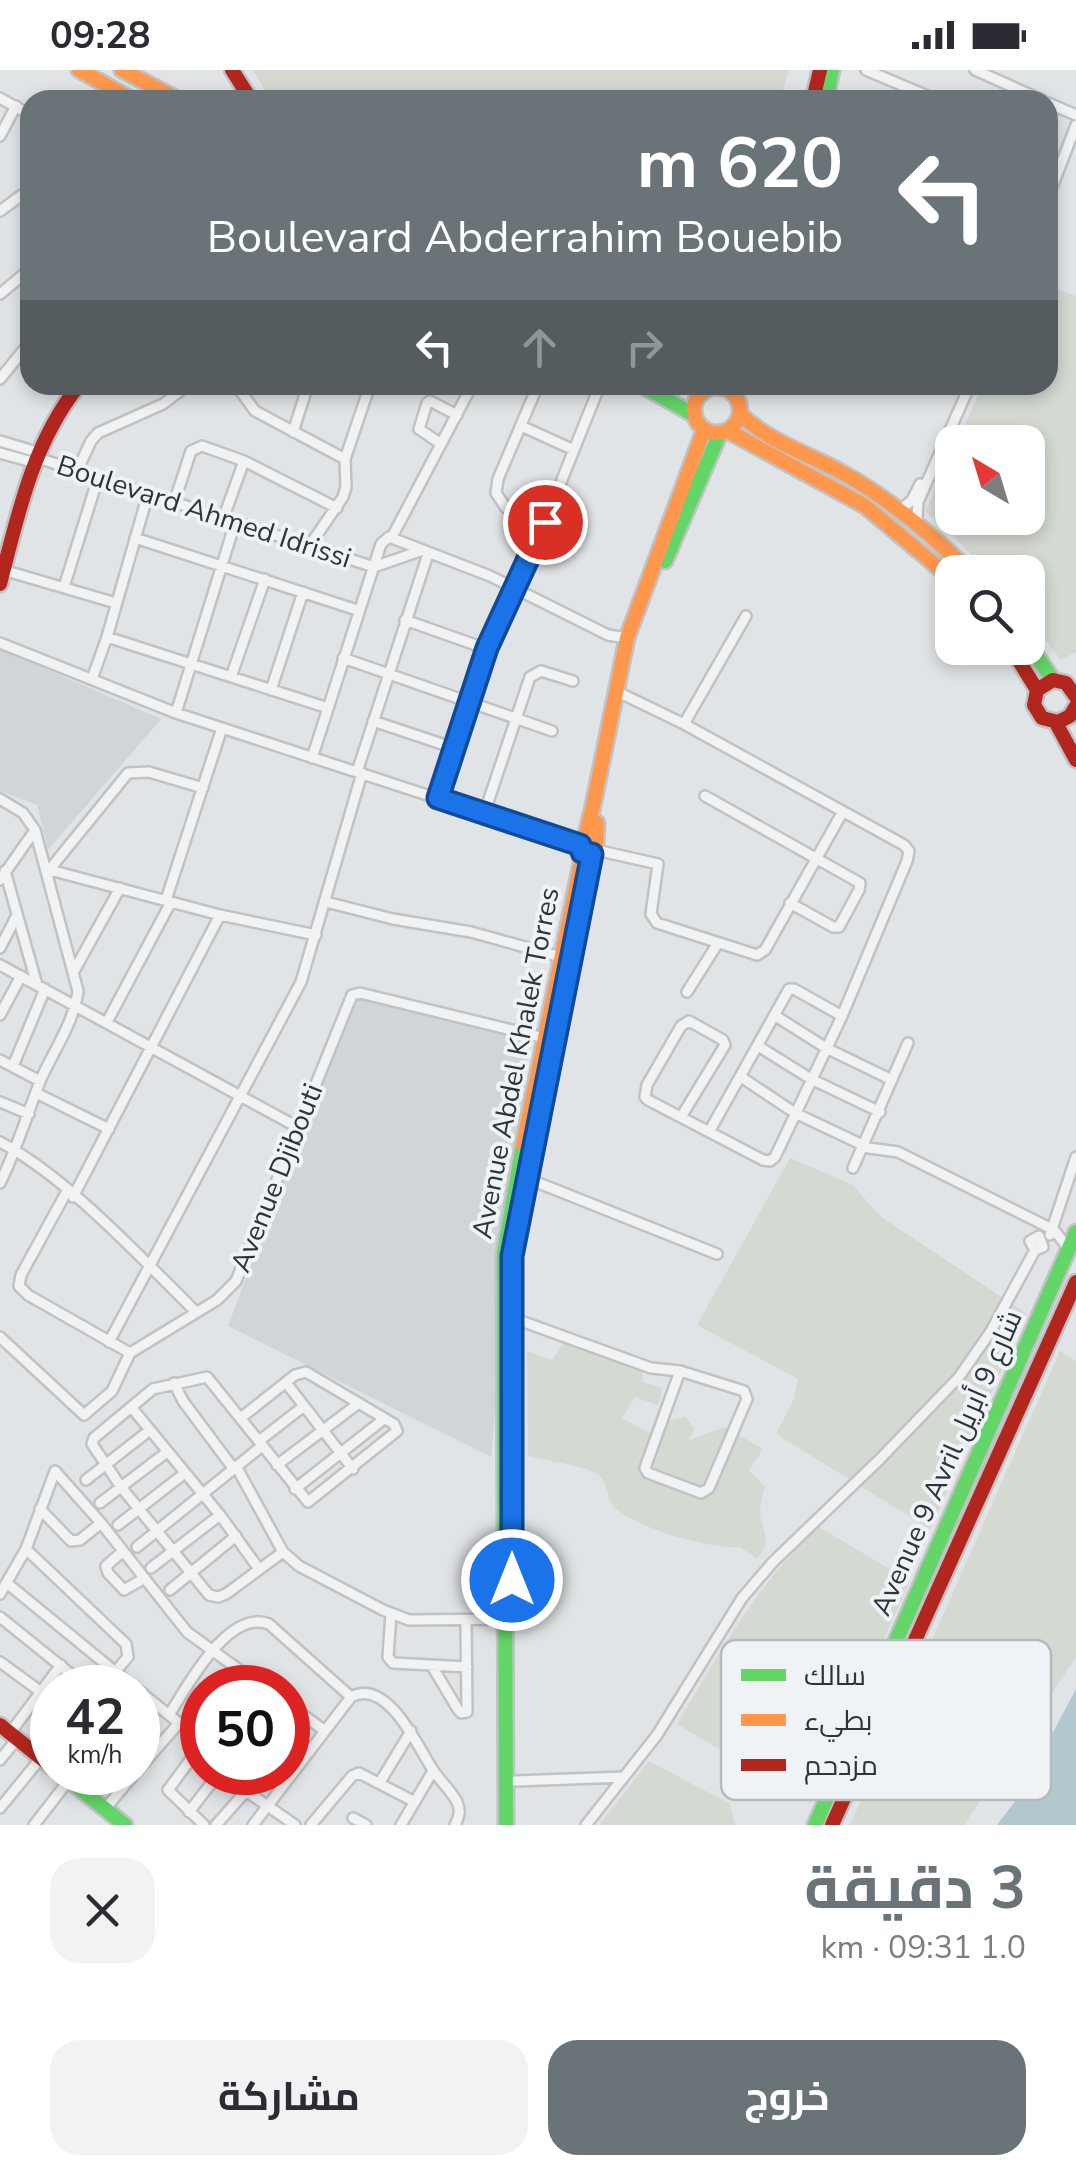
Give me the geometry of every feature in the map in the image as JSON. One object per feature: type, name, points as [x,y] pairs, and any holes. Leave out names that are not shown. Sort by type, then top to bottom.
[{"type":"main road","points":[[80,70],[115,90]]},
{"type":"main road","points":[[122,70],[160,90]]},
{"type":"main road","points":[[3,566],[39,458],[60,408],[71,395]]},
{"type":"main road","points":[[659,395],[694,415],[704,430],[724,432],[865,506],[935,564]]},
{"type":"main road","points":[[694,415],[695,401],[702,395]]},
{"type":"main road","points":[[736,395],[740,414],[757,430],[845,474],[951,555]]},
{"type":"main road","points":[[724,432],[740,414]]},
{"type":"main road","name":"Avenue Abdel Khalek Torres","points":[[516,1825],[508,1619],[504,1254],[626,644],[704,430]]},
{"type":"main road","name":"Avenue Abdel Khalek Torres","points":[[506,1825],[512,1256],[561,957],[622,694],[645,610],[724,432]]},
{"type":"main road","points":[[1045,659],[1065,678],[1076,697]]},
{"type":"main road","points":[[1021,665],[1037,690],[1034,705],[1042,718],[1056,723],[1068,719],[1076,708]]},
{"type":"main road","points":[[1037,690],[1065,678]]},
{"type":"main road","points":[[1056,723],[1076,760]]},
{"type":"main road","name":"Avenue 9 Avril شارع 9 أبريل","points":[[897,1640],[1076,1232]]},
{"type":"main road","name":"Avenue 9 Avril شارع 9 أبريل","points":[[915,1640],[1076,1282]]},
{"type":"main road","points":[[9,1732],[30,1749]]},
{"type":"main road","points":[[89,1795],[125,1825]]},
{"type":"main road","name":"Avenue 9 Avril شارع 9 أبريل","points":[[816,1825],[827,1800]]},
{"type":"main road","name":"Avenue 9 Avril شارع 9 أبريل","points":[[832,1825],[843,1800]]},
{"type":"street","points":[[866,70],[913,90]]},
{"type":"street","points":[[975,70],[1023,90]]},
{"type":"street","points":[[0,98],[20,108]]},
{"type":"street","points":[[0,136],[16,106]]},
{"type":"street","points":[[1058,172],[1076,125]]},
{"type":"street","points":[[0,294],[20,278]]},
{"type":"street","points":[[0,379],[20,354]]},
{"type":"street","points":[[77,471],[98,432],[175,395]]},
{"type":"street","points":[[243,395],[255,411],[345,459]]},
{"type":"street","points":[[293,432],[305,395]]},
{"type":"street","points":[[308,548],[346,487],[345,459],[367,395]]},
{"type":"street","points":[[392,538],[467,395]]},
{"type":"street","points":[[534,395],[496,492],[506,508],[545,522]]},
{"type":"street","points":[[438,798],[487,648],[545,522],[596,395]]},
{"type":"street","points":[[898,511],[915,495],[962,395]]},
{"type":"street","points":[[919,527],[916,507],[963,395]]},
{"type":"street","points":[[441,444],[420,429],[427,403],[457,414]]},
{"type":"street","points":[[520,426],[574,450]]},
{"type":"street","points":[[0,441],[39,458]]},
{"type":"street","points":[[174,503],[194,448],[207,447],[336,508]]},
{"type":"street","points":[[0,453],[39,458]]},
{"type":"street","name":"Boulevard Ahmed Idrissi","points":[[39,458],[374,568],[424,553]]},
{"type":"street","points":[[223,520],[244,462]]},
{"type":"street","points":[[64,588],[98,478]]},
{"type":"street","points":[[92,679],[148,494]]},
{"type":"street","points":[[176,713],[235,524]]},
{"type":"street","points":[[135,538],[358,610]]},
{"type":"street","points":[[312,758],[358,610],[385,540],[392,538],[472,569],[626,644]]},
{"type":"street","points":[[109,1342],[301,982],[424,553]]},
{"type":"street","points":[[3,566],[116,603]]},
{"type":"street","points":[[231,676],[264,579]]},
{"type":"street","points":[[271,690],[303,592]]},
{"type":"street","points":[[684,724],[746,616]]},
{"type":"street","points":[[406,620],[487,648]]},
{"type":"street","points":[[107,637],[328,708]]},
{"type":"street","points":[[0,643],[176,713],[484,814],[656,863],[659,874],[652,920],[754,955],[763,953],[842,812]]},
{"type":"street","points":[[343,658],[552,731]]},
{"type":"street","points":[[484,814],[534,672],[542,670],[574,681]]},
{"type":"street","points":[[622,694],[684,724],[909,851],[842,1016],[770,1161],[709,1132],[648,1100],[644,1090],[682,1026],[690,1021],[725,1045],[681,1117]]},
{"type":"street","points":[[373,721],[454,748]]},
{"type":"street","points":[[107,1022],[169,901],[222,728]]},
{"type":"street","points":[[48,869],[128,772],[148,772],[203,788]]},
{"type":"street","points":[[705,796],[860,883],[841,924],[833,927],[790,903]]},
{"type":"street","points":[[0,811],[4,800],[27,817],[35,830],[78,990],[76,1006],[40,1081],[0,1184]]},
{"type":"street","points":[[13,1066],[41,987],[2,875],[35,830]]},
{"type":"street","points":[[48,869],[316,936]]},
{"type":"street","points":[[74,971],[120,888]]},
{"type":"street","points":[[326,902],[393,919],[471,932],[561,957]]},
{"type":"street","points":[[0,948],[17,915]]},
{"type":"street","points":[[130,1353],[28,1295],[18,1285],[20,1274],[154,1047],[220,915]]},
{"type":"street","points":[[687,992],[718,943]]},
{"type":"street","points":[[0,965],[299,1128]]},
{"type":"street","points":[[0,1015],[20,976]]},
{"type":"street","points":[[709,1132],[788,990],[792,988],[842,1016]]},
{"type":"street","name":"Avenue Djibouti","points":[[0,1338],[84,1415],[112,1391],[130,1353],[228,1292],[352,995],[360,993],[549,1039]]},
{"type":"street","points":[[774,1016],[826,1048],[892,1080]]},
{"type":"street","points":[[853,1168],[908,1044]]},
{"type":"street","points":[[758,1046],[811,1079],[880,1112]]},
{"type":"street","points":[[0,1060],[40,1081]]},
{"type":"street","points":[[741,1078],[796,1113],[863,1145],[898,1152],[1054,1230],[1068,1248]]},
{"type":"street","points":[[36,1093],[108,1129]]},
{"type":"street","points":[[0,1102],[29,1114]]},
{"type":"street","points":[[0,1142],[70,1194],[196,1312]]},
{"type":"street","points":[[1040,1238],[1054,1230],[1076,1157]]},
{"type":"street","points":[[526,1178],[717,1254]]},
{"type":"street","points":[[586,1825],[656,1735],[752,1586],[959,1377],[991,1331],[1034,1250],[1043,1247],[1039,1223]]},
{"type":"street","points":[[510,1317],[651,1368],[680,1371],[747,1394],[708,1488],[701,1493],[648,1473],[645,1468],[680,1371]]},
{"type":"street","points":[[242,1417],[295,1375],[306,1372],[394,1424],[397,1434],[310,1501],[295,1488],[207,1377],[152,1389],[92,1441],[121,1486],[210,1595],[218,1597],[283,1552]]},
{"type":"street","points":[[174,1383],[234,1467],[283,1552],[298,1566],[391,1613],[420,1621],[508,1619]]},
{"type":"street","points":[[287,1384],[352,1469]]},
{"type":"street","points":[[277,1465],[359,1403]]},
{"type":"street","points":[[136,1547],[304,1406]]},
{"type":"street","points":[[132,1408],[259,1569]]},
{"type":"street","points":[[295,1488],[384,1419]]},
{"type":"street","points":[[86,1480],[150,1430]]},
{"type":"street","points":[[100,1504],[167,1452]]},
{"type":"street","points":[[0,1594],[26,1549],[55,1471],[187,1632],[233,1665]]},
{"type":"street","points":[[118,1524],[184,1473]]},
{"type":"street","points":[[40,1509],[71,1541],[80,1540],[101,1523]]},
{"type":"street","points":[[152,1568],[220,1515]]},
{"type":"street","points":[[170,1590],[236,1536]]},
{"type":"street","points":[[26,1549],[126,1644],[128,1657],[121,1665]]},
{"type":"street","points":[[122,1552],[106,1566],[114,1581],[128,1590],[143,1579]]},
{"type":"street","points":[[8,1584],[106,1665]]},
{"type":"street","points":[[391,1613],[390,1661],[466,1667]]},
{"type":"street","points":[[0,1618],[61,1665]]},
{"type":"street","points":[[432,1666],[464,1713],[468,1704],[466,1620]]},
{"type":"street","points":[[170,1715],[211,1649],[249,1622],[264,1621],[352,1697]]},
{"type":"street","points":[[0,1662],[30,1684]]},
{"type":"street","points":[[310,1749],[352,1697],[364,1692],[374,1694],[411,1731],[457,1802],[456,1825]]},
{"type":"street","points":[[0,1760],[9,1732],[30,1706]]},
{"type":"street","points":[[160,1707],[179,1723],[160,1743]]},
{"type":"street","points":[[310,1720],[324,1731]]},
{"type":"street","points":[[380,1782],[411,1731]]},
{"type":"street","points":[[402,1825],[433,1770]]},
{"type":"street","points":[[180,1773],[170,1786],[170,1795],[204,1825]]},
{"type":"street","points":[[312,1825],[355,1774],[380,1782],[415,1802]]},
{"type":"street","points":[[0,1808],[30,1775]]},
{"type":"street","points":[[515,1782],[624,1777]]},
{"type":"street","points":[[216,1825],[242,1792],[253,1794],[295,1825]]},
{"type":"street","points":[[34,1825],[52,1795]]},
{"type":"street","points":[[106,1808],[117,1795]]},
{"type":"street","points":[[188,1812],[202,1795]]},
{"type":"street","points":[[253,1825],[275,1795]]},
{"type":"street","points":[[354,1818],[366,1825]]},
{"type":"shaded area","points":[[253,70],[789,70],[783,90],[265,90]]},
{"type":"shaded area","points":[[1058,290],[1076,296],[1076,652],[1061,660],[1045,639],[1045,555],[972,555],[951,535],[1045,535],[1045,425],[965,425],[978,395],[1058,395]]},
{"type":"shaded area","points":[[935,491],[935,520],[926,511]]},
{"type":"shaded area","points":[[0,649],[161,719],[48,850],[37,805],[0,791]]},
{"type":"shaded area","points":[[352,995],[529,1041],[491,1457],[228,1326]]},
{"type":"shaded area","points":[[790,1158],[853,1185],[881,1217],[1027,1314],[930,1529],[776,1434],[794,1399],[798,1379],[697,1325]]},
{"type":"shaded area","points":[[578,1341],[643,1366],[642,1382],[663,1388],[658,1405],[635,1397],[622,1418],[649,1433],[663,1422],[685,1417],[695,1429],[689,1440],[725,1427],[763,1449],[749,1470],[765,1487],[760,1512],[766,1541],[757,1559],[740,1547],[693,1541],[641,1523],[615,1508],[597,1474],[528,1456],[527,1351],[552,1360],[564,1342]]},
{"type":"shaded area","points":[[1060,1351],[1076,1361],[1076,1657],[1051,1694],[1051,1640],[932,1640]]},
{"type":"shaded area","points":[[819,1527],[910,1581],[883,1640],[728,1640],[797,1548]]},
{"type":"shaded area","points":[[721,1651],[721,1750],[677,1724]]},
{"type":"shaded area","points":[[649,1761],[730,1804],[735,1825],[599,1825]]},
{"type":"shaded area","points":[[861,1800],[981,1800],[964,1825],[850,1825]]},
{"type":"water","points":[[1076,1689],[1076,1825],[997,1825],[1016,1800],[1051,1800],[1051,1736]]},
{"type":"traffic: fast","points":[[828,90],[832,70]]},
{"type":"traffic: fast","points":[[659,395],[694,415]]},
{"type":"traffic: fast","points":[[665,561],[720,433]]},
{"type":"traffic: fast","points":[[1043,665],[1053,680]]},
{"type":"traffic: fast","points":[[506,1825],[504,1254],[523,1145]]},
{"type":"traffic: fast","points":[[896,1640],[1076,1232]]},
{"type":"traffic: fast","points":[[88,1795],[125,1825]]},
{"type":"traffic: fast","points":[[815,1825],[826,1800]]},
{"type":"traffic: slow","points":[[79,70],[115,90]]},
{"type":"traffic: slow","points":[[122,70],[160,90]]},
{"type":"traffic: slow","points":[[699,395],[695,419],[708,432],[726,432],[734,427],[740,410]]},
{"type":"traffic: slow","points":[[735,395],[740,410]]},
{"type":"traffic: slow","points":[[740,414],[775,440],[876,493],[951,555]]},
{"type":"traffic: slow","points":[[523,1145],[581,863],[580,845],[593,806],[627,638],[704,430]]},
{"type":"traffic: slow","points":[[728,431],[865,506],[935,565]]},
{"type":"traffic: slow","points":[[586,873],[596,846],[597,823]]},
{"type":"traffic: jam","points":[[232,70],[245,90]]},
{"type":"traffic: jam","points":[[815,90],[820,70]]},
{"type":"traffic: jam","points":[[0,584],[39,455],[72,395]]},
{"type":"traffic: jam","points":[[1022,665],[1037,690]]},
{"type":"traffic: jam","points":[[1076,697],[1066,683],[1053,680],[1037,690],[1034,705],[1042,718],[1058,722],[1070,716],[1076,706]]},
{"type":"traffic: jam","points":[[1056,723],[1076,760]]},
{"type":"traffic: jam","points":[[915,1640],[1076,1282]]},
{"type":"traffic: jam","points":[[0,1725],[30,1749]]},
{"type":"traffic: jam","points":[[832,1825],[843,1800]]},
{"type":"route","points":[[512,1580],[512,1256],[592,854],[582,852],[580,845],[438,798],[487,648],[545,522]]}]
